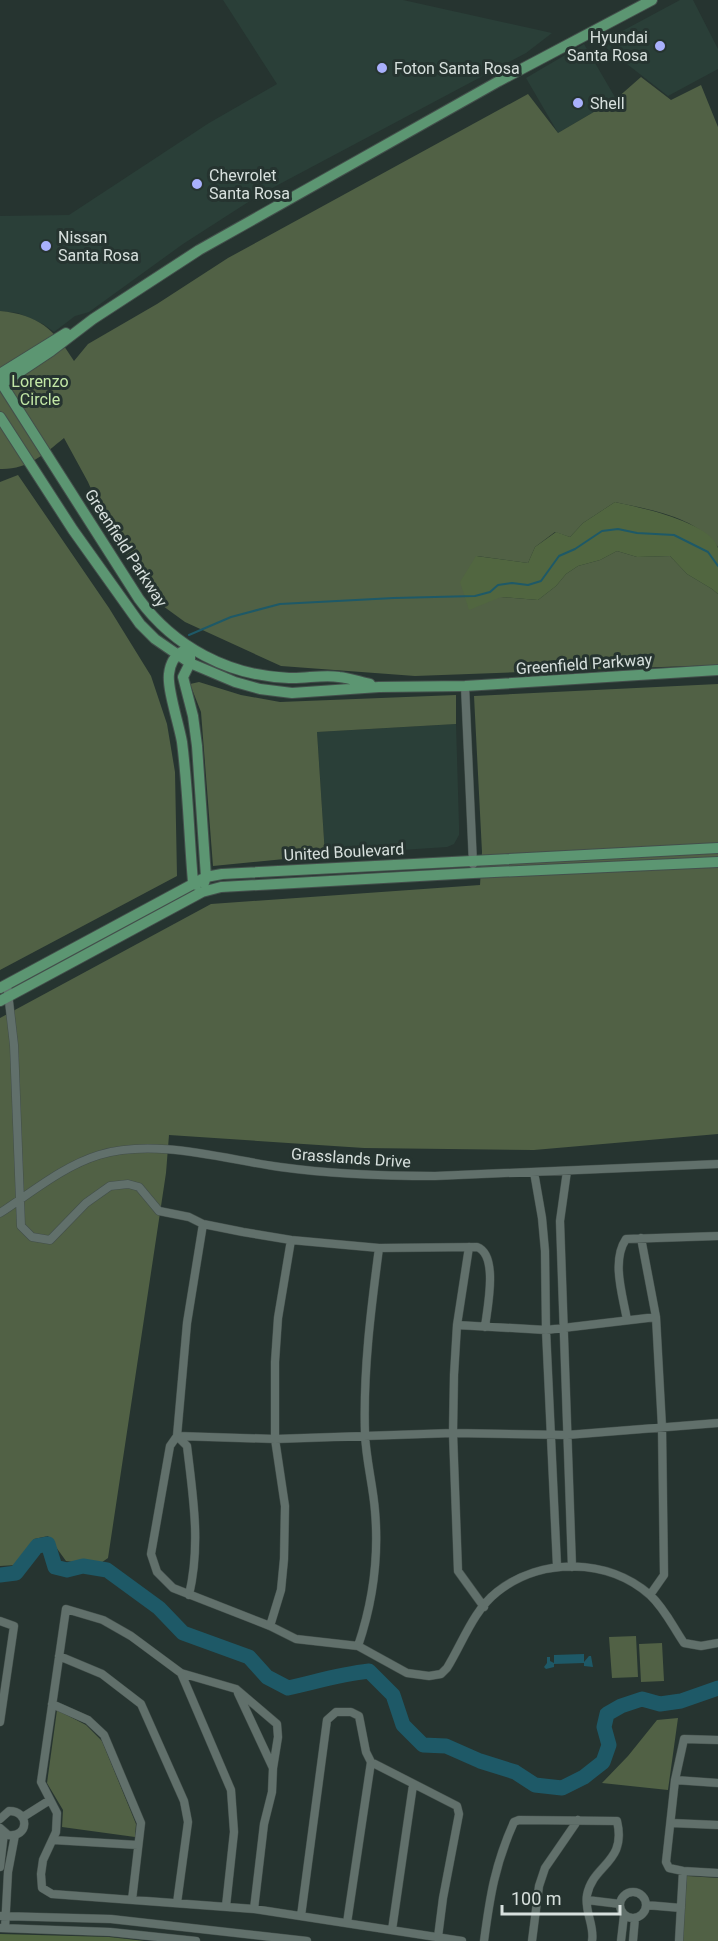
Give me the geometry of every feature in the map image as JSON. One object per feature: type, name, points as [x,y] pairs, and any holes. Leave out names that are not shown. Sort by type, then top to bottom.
[{"type":"main road","points":[[0,381],[51,351],[93,320],[199,250],[499,81],[652,0]]},
{"type":"main road","name":"Greenfield Parkway","points":[[0,381],[139,599],[164,628],[189,647],[239,670],[262,676],[290,678],[339,676],[380,687]]},
{"type":"main road","name":"Greenfield Parkway","points":[[0,417],[62,513],[130,611],[154,639],[190,663],[235,682],[260,689],[292,693],[380,687],[465,686],[718,670]]},
{"type":"main road","points":[[189,647],[190,663],[183,677],[193,716],[197,746],[206,877],[202,892],[193,882],[182,743],[169,684],[171,664],[177,654],[189,647]]},
{"type":"main road","name":"United Boulevard","points":[[4,992],[193,882],[206,877],[222,874],[718,848]]},
{"type":"main road","name":"United Boulevard","points":[[4,992],[202,892],[221,887],[718,862]]},
{"type":"street","points":[[465,686],[473,873]]},
{"type":"street","points":[[4,992],[14,1045],[21,1226],[32,1237],[50,1240],[86,1203],[110,1186],[128,1184],[139,1187],[159,1210],[189,1217],[203,1224],[291,1240],[379,1248],[477,1247],[483,1250],[488,1262],[490,1284],[485,1327]]},
{"type":"street","name":"Grasslands Drive","points":[[0,1212],[74,1166],[113,1152],[172,1150],[279,1167],[383,1176],[435,1176],[718,1164]]},
{"type":"street","points":[[567,1171],[560,1221],[572,1567]]},
{"type":"street","points":[[534,1172],[544,1240],[557,1566]]},
{"type":"street","points":[[203,1224],[187,1323],[177,1436],[170,1446],[151,1554],[157,1572],[173,1588],[270,1626],[296,1639],[358,1646],[407,1673],[429,1676],[441,1674],[452,1661],[475,1617],[497,1592],[525,1575],[557,1566],[590,1567],[622,1577],[650,1595],[672,1620],[684,1643],[701,1646],[718,1643]]},
{"type":"street","points":[[627,1320],[619,1272],[622,1246],[626,1239],[718,1236]]},
{"type":"street","points":[[641,1238],[656,1317],[662,1427],[664,1575],[650,1595]]},
{"type":"street","points":[[270,1626],[281,1590],[284,1559],[285,1506],[275,1439],[275,1362],[278,1318],[291,1240]]},
{"type":"street","points":[[469,1247],[458,1325],[453,1433],[458,1571],[484,1607]]},
{"type":"street","points":[[358,1646],[369,1613],[376,1563],[375,1511],[365,1436],[369,1324],[379,1248]]},
{"type":"street","points":[[458,1325],[546,1330],[656,1317]]},
{"type":"street","points":[[177,1436],[275,1439],[453,1433],[567,1435],[718,1423]]},
{"type":"street","points":[[177,1436],[187,1446],[197,1532],[189,1594]]},
{"type":"street","points":[[254,1909],[264,1824],[272,1792],[278,1737],[277,1724],[236,1689],[181,1673],[131,1636],[103,1620],[66,1609],[41,1782],[57,1813],[56,1832],[43,1860],[42,1888],[52,1894],[254,1909],[462,1941]]},
{"type":"street","points":[[0,1621],[14,1626],[4,1670],[0,1722]]},
{"type":"street","points":[[59,1656],[102,1674],[141,1704],[184,1802],[188,1822],[177,1903]]},
{"type":"street","points":[[181,1673],[231,1790],[234,1832],[226,1906]]},
{"type":"street","points":[[236,1689],[273,1768]]},
{"type":"street","points":[[52,1704],[88,1720],[104,1735],[141,1823],[132,1900]]},
{"type":"street","points":[[301,1916],[327,1720],[336,1712],[351,1712],[359,1716],[366,1752],[371,1762],[457,1806],[459,1814],[442,1898],[438,1937]]},
{"type":"street","points":[[718,1740],[684,1739],[675,1780],[666,1862],[669,1868],[683,1871],[718,1873]]},
{"type":"street","points":[[347,1923],[371,1762]]},
{"type":"street","points":[[675,1780],[718,1783]]},
{"type":"street","points":[[392,1930],[413,1785]]},
{"type":"street","points":[[23,1817],[50,1800]]},
{"type":"street","points":[[2,1813],[17,1812],[23,1817],[24,1828],[15,1835],[3,1870]]},
{"type":"street","points":[[484,1941],[491,1888],[503,1846],[514,1822],[519,1820],[617,1821],[619,1829],[615,1856],[593,1881],[587,1900],[592,1941]]},
{"type":"street","points":[[532,1941],[539,1886],[545,1868],[578,1821]]},
{"type":"street","points":[[671,1823],[718,1825]]},
{"type":"street","points":[[15,1835],[2,1831],[2,1928],[110,1932],[196,1941]]},
{"type":"street","points":[[53,1840],[138,1845]]},
{"type":"street","points":[[679,1941],[683,1871]]},
{"type":"street","points":[[621,1941],[624,1915],[620,1904],[624,1896],[631,1892],[643,1897],[646,1905],[644,1912],[635,1918],[624,1915]]},
{"type":"street","points":[[587,1900],[620,1904]]},
{"type":"street","points":[[646,1905],[681,1908]]},
{"type":"street","points":[[3,1916],[111,1920],[307,1941]]},
{"type":"street","points":[[633,1941],[635,1918]]},
{"type":"shaded area","points":[[223,0],[403,0],[552,33],[526,53],[259,195],[183,244],[89,312],[75,316],[54,332],[43,324],[18,313],[0,311],[0,216],[69,215],[209,123],[277,84]]},
{"type":"shaded area","name":"Hyundai Santa Rosa","points":[[680,0],[693,0],[718,49],[718,69],[668,96],[600,43]]},
{"type":"shaded area","points":[[584,44],[616,99],[558,133],[526,78]]},
{"type":"shaded area","points":[[456,724],[459,835],[454,844],[447,847],[325,855],[317,732]]},
{"type":"green space","name":"Lorenzo Circle","points":[[641,77],[671,100],[701,85],[718,127],[718,547],[708,536],[685,521],[615,502],[583,523],[570,537],[555,532],[535,547],[528,563],[477,556],[501,597],[538,600],[578,566],[600,560],[617,551],[637,557],[670,556],[687,574],[718,594],[718,665],[415,676],[281,666],[185,622],[163,606],[110,532],[88,482],[64,438],[27,464],[10,469],[0,469],[0,311],[25,316],[44,326],[59,340],[74,361],[88,344],[157,304],[228,258],[528,94],[558,133],[616,99]]},
{"type":"green space","points":[[18,475],[109,608],[151,676],[167,724],[175,772],[177,876],[0,970],[0,482]]},
{"type":"green space","points":[[615,502],[688,523],[713,539],[718,548],[718,594],[687,574],[670,556],[637,557],[617,551],[600,560],[578,566],[538,600],[501,597],[469,610],[460,582],[476,556],[528,563],[535,547],[556,532],[570,537],[583,523]]},
{"type":"green space","points":[[199,682],[241,695],[280,702],[456,695],[456,724],[317,732],[325,855],[213,866],[201,712],[190,684]]},
{"type":"green space","points":[[718,684],[718,1134],[534,1150],[364,1148],[169,1135],[166,1173],[108,1558],[98,1565],[66,1561],[48,1536],[34,1539],[16,1565],[0,1566],[0,1018],[211,904],[480,885],[482,852],[474,696]]},
{"type":"green space","points":[[636,1636],[638,1677],[612,1678],[609,1637]]},
{"type":"green space","points":[[662,1643],[664,1681],[641,1682],[639,1644]]},
{"type":"green space","points":[[57,1710],[86,1725],[102,1741],[136,1824],[135,1837],[62,1827],[63,1810],[47,1783]]},
{"type":"green space","points":[[678,1718],[668,1790],[602,1783],[628,1756],[657,1720]]},
{"type":"green space","points":[[687,1876],[718,1878],[718,1941],[682,1941]]},
{"type":"green space","points":[[0,1934],[109,1937],[145,1941],[0,1941]]},
{"type":"water","points":[[584,1654],[584,1662],[591,1656],[593,1667],[584,1666],[584,1663],[554,1664],[554,1667],[546,1669],[544,1667],[547,1657],[550,1657],[550,1661],[554,1663],[554,1655]]},
{"type":"waterway","points":[[189,635],[231,617],[280,604],[475,596],[490,592],[498,585],[512,583],[528,585],[541,581],[559,556],[575,549],[602,531],[618,529],[637,533],[674,535],[708,552],[718,566]]},
{"type":"waterway","points":[[0,1575],[16,1573],[37,1546],[48,1544],[55,1567],[67,1570],[83,1566],[107,1570],[159,1608],[183,1633],[249,1657],[267,1677],[288,1688],[369,1671],[393,1695],[403,1725],[423,1745],[446,1746],[480,1761],[515,1772],[535,1785],[562,1788],[584,1777],[603,1762],[609,1745],[604,1727],[607,1714],[621,1706],[642,1699],[660,1704],[681,1701],[718,1688]]},
{"type":"place","name":"Hyundai Santa Rosa","points":[[660,46]]},
{"type":"place","name":"Foton Santa Rosa","points":[[382,68]]},
{"type":"place","name":"Shell","points":[[578,103]]},
{"type":"place","name":"Chevrolet Santa Rosa","points":[[197,184]]},
{"type":"place","name":"Nissan Santa Rosa","points":[[46,246]]}]
